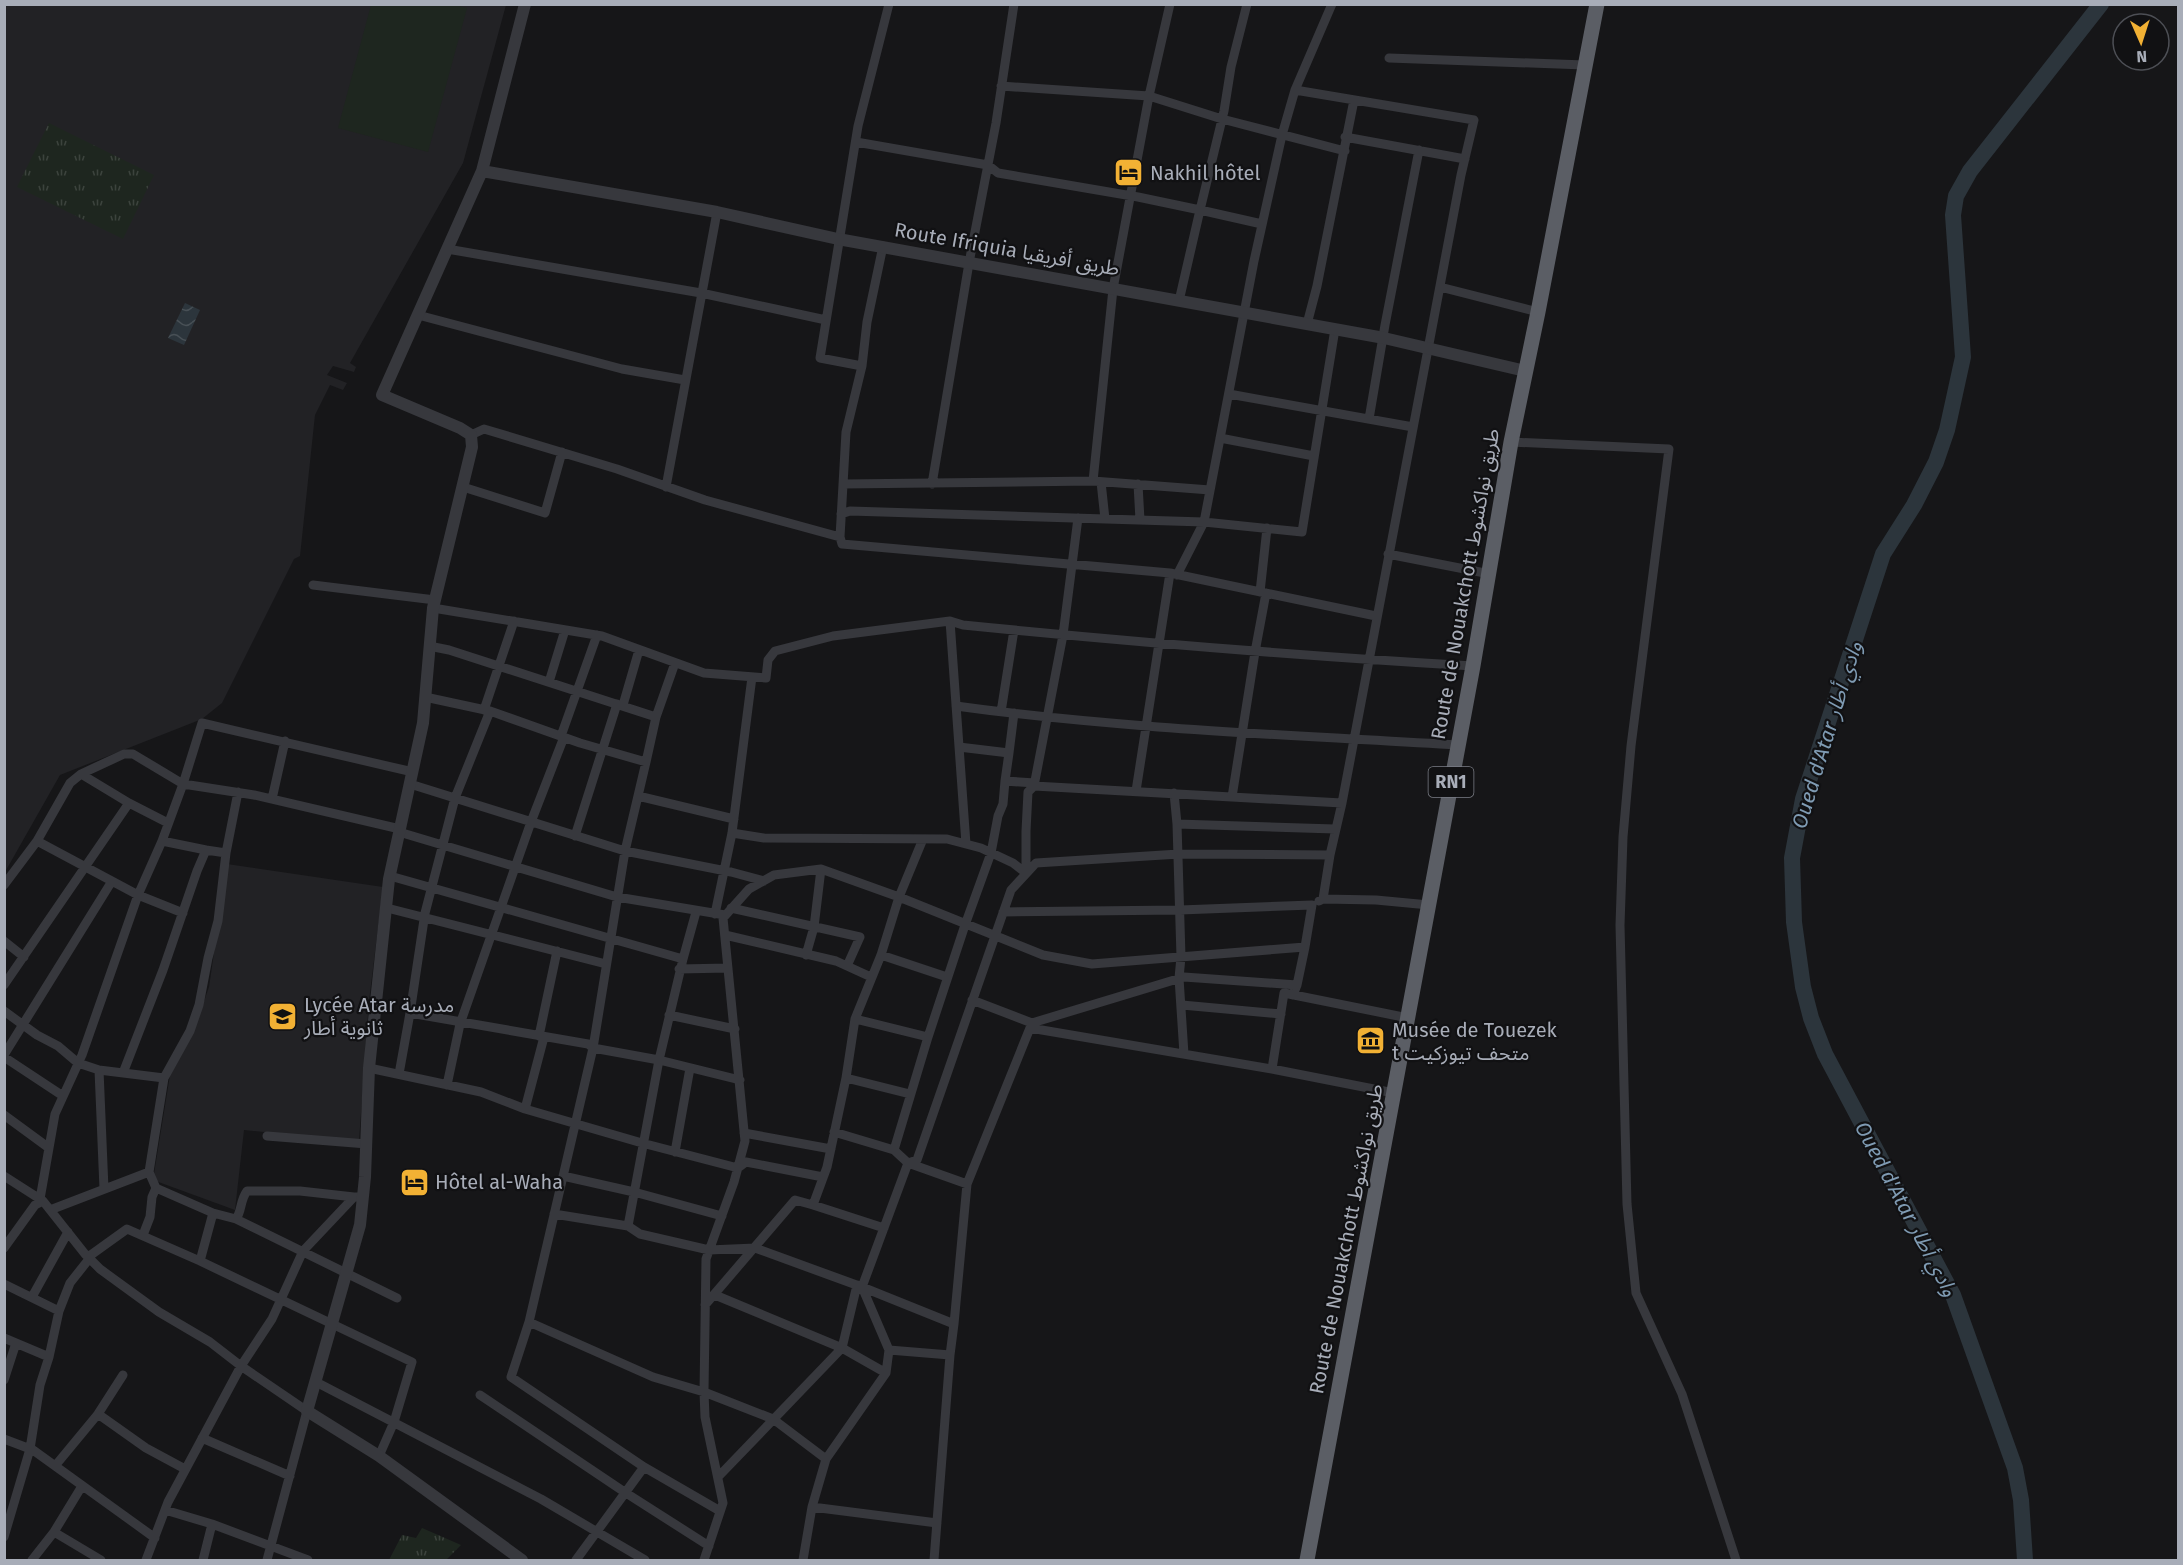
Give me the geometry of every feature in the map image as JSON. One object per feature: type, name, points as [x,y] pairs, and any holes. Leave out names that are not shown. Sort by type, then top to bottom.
[{"type":"highway","name":"Route de Nouakchott طريق نواكشوط","points":[[1307,1560],[1490,574],[1511,442],[1597,4]]},
{"type":"street","points":[[471,435],[460,428],[382,395],[482,171],[525,4]]},
{"type":"street","points":[[862,366],[820,358],[838,239],[856,142],[889,4]]},
{"type":"street","points":[[932,484],[1014,4]]},
{"type":"street","points":[[1105,519],[1097,482],[1113,289],[1149,96],[1170,4]]},
{"type":"street","points":[[1179,301],[1247,4]]},
{"type":"street","points":[[1136,791],[1159,644],[1174,574],[1204,522],[1244,313],[1282,135],[1295,90],[1332,4]]},
{"type":"street","points":[[1389,58],[1586,65]]},
{"type":"street","points":[[1001,86],[1149,96],[1222,119],[1344,151]]},
{"type":"street","points":[[1295,90],[1474,120],[1388,554],[1323,899]]},
{"type":"street","points":[[1307,324],[1317,286],[1354,100]]},
{"type":"street","points":[[1345,137],[1465,159]]},
{"type":"street","points":[[856,142],[988,165],[998,173],[1131,196],[1262,224]]},
{"type":"street","points":[[1369,419],[1419,150]]},
{"type":"street","name":"Route Ifriquia طريق أفريقيا","points":[[482,171],[717,212],[838,239],[1383,338],[1525,371]]},
{"type":"street","points":[[666,486],[717,212]]},
{"type":"street","points":[[882,246],[867,322],[862,366],[846,432],[840,537],[842,544],[1174,574],[1376,616]]},
{"type":"street","points":[[447,249],[701,293],[825,320]]},
{"type":"street","points":[[1440,287],[1538,312]]},
{"type":"street","points":[[418,315],[622,369],[685,380]]},
{"type":"street","points":[[841,514],[850,511],[1204,522],[1302,532],[1335,329]]},
{"type":"street","points":[[1229,394],[1413,427]]},
{"type":"street","points":[[471,435],[484,429],[562,452],[705,500],[840,537]]},
{"type":"street","points":[[267,1560],[360,1225],[358,1197],[367,1144],[369,1068],[390,876],[423,723],[434,604],[472,447],[471,435]]},
{"type":"street","points":[[1220,438],[1314,456]]},
{"type":"street","points":[[1511,442],[1669,449],[1631,746],[1623,837],[1620,925],[1627,1204],[1636,1293],[1682,1394],[1736,1560]]},
{"type":"street","points":[[463,487],[545,513],[562,452]]},
{"type":"street","points":[[843,484],[1097,482],[1210,490]]},
{"type":"street","points":[[1138,484],[1140,520]]},
{"type":"street","points":[[1026,873],[1028,792],[1035,784],[1063,635],[1078,518]]},
{"type":"street","points":[[1232,797],[1263,592],[1267,528]]},
{"type":"street","points":[[1388,554],[1490,574]]},
{"type":"street","points":[[313,585],[434,604],[597,635],[704,673],[766,678],[768,660],[775,651],[833,636],[950,621],[963,625],[1159,644],[1473,666]]},
{"type":"street","points":[[399,1074],[424,917],[455,798],[487,710],[514,621]]},
{"type":"street","points":[[950,621],[966,844]]},
{"type":"street","points":[[549,682],[565,630]]},
{"type":"street","points":[[1001,712],[1014,630]]},
{"type":"street","points":[[447,1085],[460,1023],[597,635]]},
{"type":"street","points":[[429,646],[449,650],[577,690],[656,717]]},
{"type":"street","points":[[575,836],[602,749],[639,650]]},
{"type":"street","points":[[675,663],[656,717],[625,850],[593,1048],[529,1322],[511,1377],[644,1467],[720,1510]]},
{"type":"street","points":[[704,1560],[723,1503],[705,1417],[706,1259],[738,1168],[745,1141],[723,918],[724,870],[732,833],[752,677]]},
{"type":"street","points":[[425,697],[487,710],[562,737],[646,762]]},
{"type":"street","points":[[956,706],[1146,725],[1458,745]]},
{"type":"street","points":[[894,1150],[947,977],[991,853],[998,816],[1003,804],[1014,713]]},
{"type":"street","points":[[4,1248],[35,1205],[42,1200],[56,1114],[78,1063],[138,894],[162,841],[202,723],[285,741],[411,778],[455,798],[575,836],[625,850],[724,870],[764,881]]},
{"type":"street","points":[[272,799],[285,741]]},
{"type":"street","points":[[959,747],[1009,753]]},
{"type":"street","points":[[4,885],[37,841],[70,783],[81,774],[124,754],[133,754],[183,784],[272,799],[400,831],[617,897],[696,912],[724,912],[860,937],[847,966]]},
{"type":"street","points":[[81,774],[168,823]]},
{"type":"street","points":[[1005,781],[1342,803]]},
{"type":"street","points":[[238,792],[226,853],[218,921],[208,958],[200,1005],[190,1030],[164,1078],[149,1172],[156,1188],[213,1213],[236,1219],[398,1298]]},
{"type":"street","points":[[1174,793],[1179,854],[1179,978],[1184,1054]]},
{"type":"street","points":[[638,796],[734,819]]},
{"type":"street","points":[[4,985],[129,803]]},
{"type":"street","points":[[1177,824],[1335,830]]},
{"type":"street","points":[[732,833],[764,838],[947,839],[991,853],[1013,863],[1026,873]]},
{"type":"street","points":[[813,1205],[827,1167],[846,1078],[855,1019],[880,955],[899,897],[923,839]]},
{"type":"street","points":[[37,841],[138,894],[183,913]]},
{"type":"street","points":[[162,841],[226,853]]},
{"type":"street","points":[[123,1073],[206,850]]},
{"type":"street","points":[[908,1163],[917,1160],[1011,891],[1036,862],[1179,854],[1330,855]]},
{"type":"street","points":[[724,912],[749,889],[774,875],[821,869],[899,897],[1043,955],[1092,964],[1305,947]]},
{"type":"street","points":[[806,955],[814,927],[821,869]]},
{"type":"street","points":[[390,876],[609,939],[681,964],[728,968]]},
{"type":"street","points":[[63,1096],[4,1056],[112,881]]},
{"type":"street","points":[[1003,912],[1180,910],[1312,905],[1323,899],[1376,900],[1429,905]]},
{"type":"street","points":[[1293,995],[1297,985],[1312,905]]},
{"type":"street","points":[[387,908],[606,964]]},
{"type":"street","points":[[628,1226],[659,1060],[681,964],[696,912]]},
{"type":"street","points":[[724,935],[836,961],[871,977]]},
{"type":"street","points":[[4,941],[24,957]]},
{"type":"street","points":[[525,1109],[542,1037],[557,951]]},
{"type":"street","points":[[880,955],[947,977]]},
{"type":"street","points":[[1031,1025],[1184,977],[1297,985]]},
{"type":"street","points":[[1272,1069],[1284,993],[1408,1018]]},
{"type":"street","points":[[972,1000],[1031,1025],[1395,1093]]},
{"type":"street","points":[[1182,1005],[1281,1014]]},
{"type":"street","points":[[4,1011],[37,1035],[58,1046],[78,1063],[99,1070],[164,1078]]},
{"type":"street","points":[[410,1013],[588,1044],[593,1048],[659,1060],[740,1080]]},
{"type":"street","points":[[669,1015],[735,1029]]},
{"type":"street","points":[[855,1019],[928,1036]]},
{"type":"street","points":[[934,1560],[950,1355],[967,1185],[1031,1025]]},
{"type":"street","points":[[369,1068],[481,1092],[525,1109],[738,1168],[747,1162],[823,1177]]},
{"type":"street","points":[[675,1152],[690,1068]]},
{"type":"street","points":[[99,1070],[104,1189]]},
{"type":"street","points":[[846,1078],[910,1094]]},
{"type":"street","points":[[4,1114],[49,1148]]},
{"type":"street","points":[[834,1132],[894,1150],[908,1163],[967,1185]]},
{"type":"street","points":[[744,1133],[831,1149]]},
{"type":"street","points":[[267,1136],[367,1144]]},
{"type":"street","points":[[718,1478],[842,1348],[860,1286],[908,1163]]},
{"type":"street","points":[[50,1210],[149,1172]]},
{"type":"street","points":[[4,1176],[42,1200],[89,1258],[108,1276],[159,1312],[210,1342],[307,1411],[379,1456],[522,1560]]},
{"type":"street","points":[[563,1176],[634,1192],[722,1216]]},
{"type":"street","points":[[143,1235],[150,1217],[152,1197],[156,1188]]},
{"type":"street","points":[[236,1219],[241,1199],[247,1191],[300,1191],[358,1197]]},
{"type":"street","points":[[146,1560],[165,1510],[185,1469],[241,1366],[272,1319],[303,1251],[358,1197]]},
{"type":"street","points":[[705,1305],[795,1200],[884,1228]]},
{"type":"street","points":[[200,1261],[213,1213]]},
{"type":"street","points":[[554,1214],[628,1226],[640,1234],[709,1250],[755,1248],[860,1286],[954,1324]]},
{"type":"street","points":[[4,1537],[30,1449],[40,1385],[59,1311],[70,1283],[89,1258],[127,1229],[333,1323],[412,1362],[394,1422],[379,1456]]},
{"type":"street","points":[[32,1297],[68,1232]]},
{"type":"street","points":[[4,1284],[59,1311]]},
{"type":"street","points":[[803,1560],[813,1507],[826,1459],[886,1372],[889,1350],[860,1286]]},
{"type":"street","points":[[715,1295],[842,1348],[886,1372]]},
{"type":"street","points":[[529,1322],[653,1377],[704,1392],[772,1419],[826,1459]]},
{"type":"street","points":[[4,1338],[49,1357]]},
{"type":"street","points":[[4,1380],[16,1343]]},
{"type":"street","points":[[889,1350],[950,1355]]},
{"type":"street","points":[[55,1466],[98,1414],[123,1375]]},
{"type":"street","points":[[316,1382],[542,1499],[645,1560]]},
{"type":"street","points":[[480,1395],[708,1546]]},
{"type":"street","points":[[98,1414],[146,1448],[185,1469]]},
{"type":"street","points":[[202,1438],[290,1476]]},
{"type":"street","points":[[4,1439],[30,1449],[155,1538]]},
{"type":"street","points":[[576,1560],[598,1533],[644,1467]]},
{"type":"street","points":[[32,1560],[54,1532],[82,1486]]},
{"type":"street","points":[[4,1496],[16,1500]]},
{"type":"street","points":[[813,1507],[937,1522]]},
{"type":"street","points":[[165,1510],[212,1524],[308,1560]]},
{"type":"street","points":[[203,1560],[212,1524]]},
{"type":"street","points":[[54,1532],[101,1560]]},
{"type":"shaded area","points":[[5,5],[506,5],[463,163],[350,363],[356,367],[354,372],[333,366],[327,375],[347,383],[343,390],[330,385],[315,415],[300,556],[294,559],[222,703],[202,719],[60,775],[5,872]]},
{"type":"shaded area","name":"Lycée Atar مدرسة ثانوية أطار","points":[[227,864],[383,887],[369,1001],[359,1141],[244,1130],[235,1210],[153,1180],[170,1075],[193,1032],[209,987]]},
{"type":"green space","points":[[371,5],[455,5],[467,8],[428,152],[338,128]]},
{"type":"green space","points":[[49,123],[154,175],[123,239],[17,187]]},
{"type":"green space","points":[[422,1528],[461,1545],[446,1560],[389,1560],[402,1535],[416,1538]]},
{"type":"water","points":[[185,303],[200,310],[184,345],[168,338]]},
{"type":"waterway","name":"Oued d'Atar وادي أطار","points":[[2025,1560],[2021,1500],[2015,1468],[1953,1295],[1825,1054],[1811,1018],[1803,987],[1794,922],[1792,858],[1803,799],[1883,554],[1914,505],[1936,462],[1947,430],[1963,357],[1953,215],[1956,196],[1970,171],[2101,4]]},
{"type":"place","name":"Nakhil hôtel","points":[[1129,173]]},
{"type":"place","name":"Lycée Atar مدرسة ثانوية أطار","points":[[283,1016]]},
{"type":"place","name":"Musée de Touezek t متحف تيوزكيت","points":[[1371,1041]]},
{"type":"place","name":"Hôtel al-Waha","points":[[414,1182]]}]
